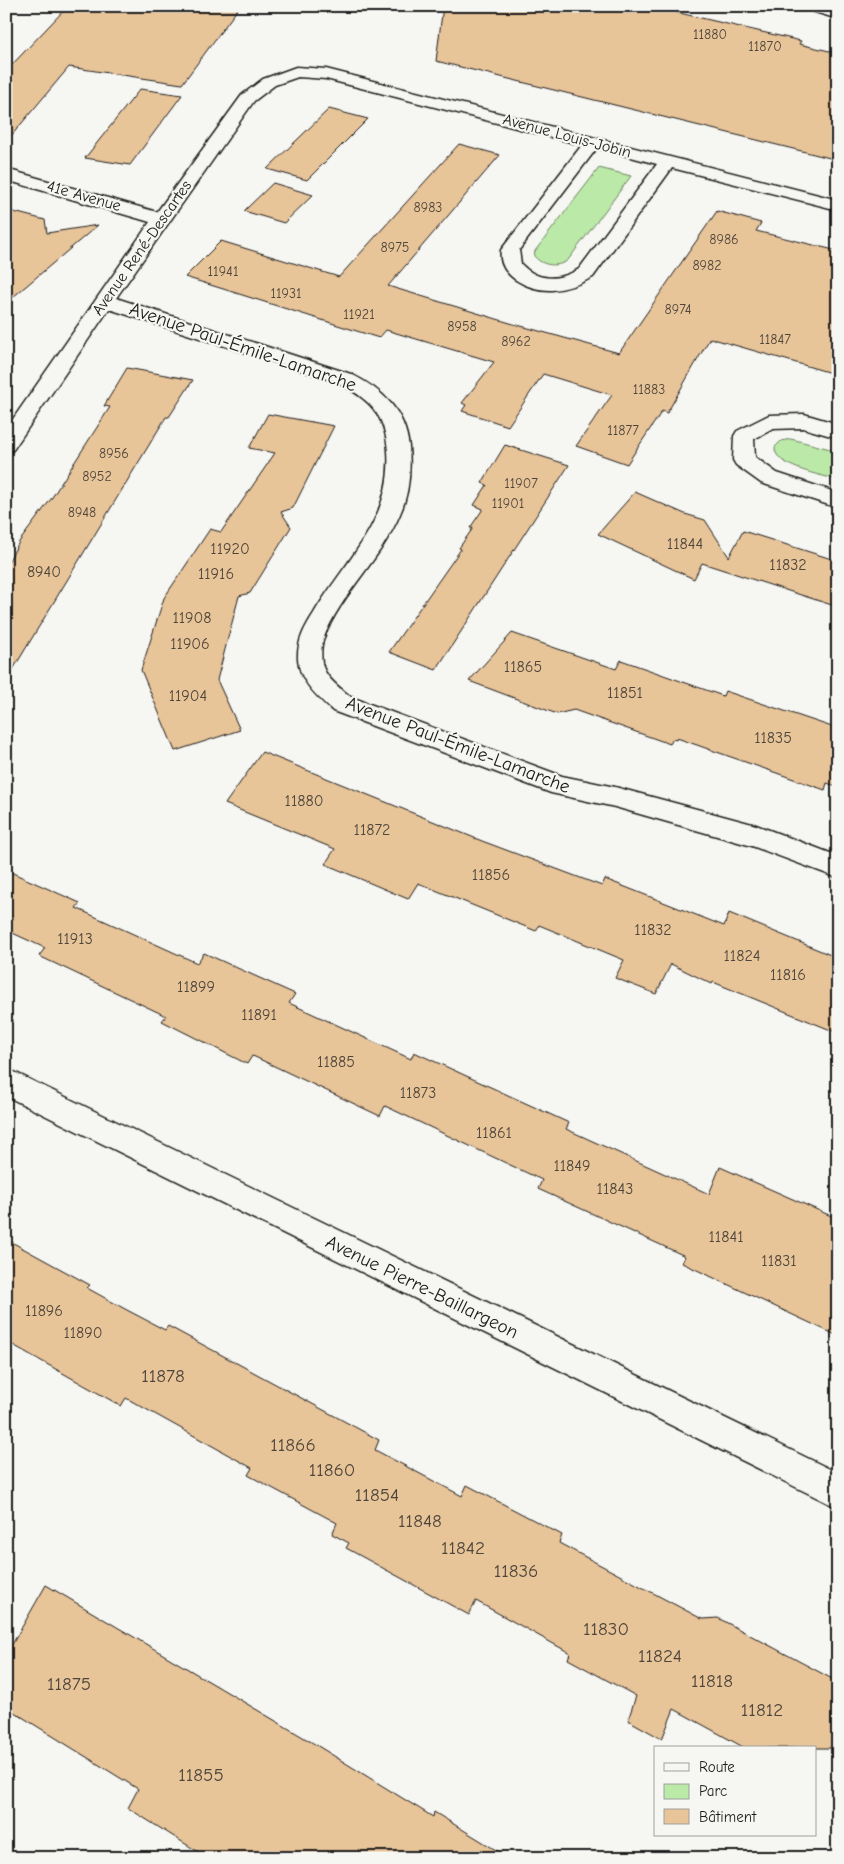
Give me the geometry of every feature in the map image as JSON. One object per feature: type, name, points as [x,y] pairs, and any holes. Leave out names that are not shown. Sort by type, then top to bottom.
[{"type":"street","points":[[810,6],[838,14]]},
{"type":"street","name":"Avenue Louis-Jobin","points":[[296,72],[326,74],[838,205]]},
{"type":"street","name":"Avenue René-Descartes","points":[[6,445],[161,219],[248,98],[269,82],[296,72]]},
{"type":"street","points":[[592,143],[510,250],[508,259],[513,268],[534,283],[549,285],[577,279],[586,274],[667,162]]},
{"type":"street","name":"41e Avenue","points":[[6,174],[161,219]]},
{"type":"street","name":"Avenue Paul-Émile-Lamarche","points":[[105,301],[344,378],[364,388],[380,402],[395,424],[400,458],[398,490],[386,522],[322,620],[310,643],[310,667],[322,686],[342,704],[560,786],[616,796],[756,836],[838,867]]},
{"type":"street","points":[[838,431],[804,421],[769,422],[744,436],[744,460],[769,478],[838,501]]},
{"type":"street","name":"Avenue Pierre-Baillargeon","points":[[6,1081],[838,1491]]},
{"type":"green space","points":[[599,168],[631,176],[568,260],[555,265],[541,262],[534,256],[535,251]]},
{"type":"green space","points":[[791,439],[838,451],[838,480],[811,473],[782,460],[776,454],[775,447],[781,441]]},
{"type":"building","points":[[68,6],[240,6],[182,84],[69,67],[6,142],[6,71]]},
{"type":"building","points":[[443,6],[649,6],[801,41],[799,44],[838,53],[838,160],[436,61]]},
{"type":"building","points":[[140,89],[182,95],[130,165],[85,158]]},
{"type":"building","points":[[329,109],[368,119],[307,180],[267,169]]},
{"type":"building","points":[[459,144],[500,155],[388,286],[510,323],[619,353],[717,211],[761,223],[756,231],[838,251],[838,375],[710,338],[667,413],[662,411],[627,464],[576,446],[612,395],[543,374],[508,426],[462,411],[466,405],[462,403],[494,362],[386,330],[379,338],[185,277],[221,241],[339,277]]},
{"type":"building","points":[[273,183],[313,195],[284,223],[244,211]]},
{"type":"building","points":[[6,210],[45,220],[47,233],[98,225],[6,303]]},
{"type":"building","points":[[127,368],[193,380],[169,417],[166,417],[6,681],[6,566],[19,542],[51,499],[110,407],[104,406]]},
{"type":"building","points":[[268,414],[334,426],[293,508],[281,512],[291,527],[250,593],[239,596],[217,680],[240,730],[175,751],[141,670],[164,598],[210,529],[221,532],[275,453],[249,448]]},
{"type":"building","points":[[505,445],[569,465],[436,670],[389,652],[461,549],[459,548],[473,528],[470,528],[483,509],[474,505],[487,485],[482,483]]},
{"type":"building","points":[[635,492],[685,514],[705,520],[729,557],[743,531],[838,561],[838,607],[702,563],[694,579],[598,534]]},
{"type":"building","points":[[512,633],[616,669],[621,660],[723,696],[725,691],[838,729],[838,787],[827,783],[825,790],[677,738],[676,740],[673,739],[670,744],[574,710],[557,714],[469,681]]},
{"type":"building","points":[[262,752],[482,841],[602,886],[605,879],[724,926],[729,913],[838,958],[838,1033],[713,982],[712,984],[671,964],[656,994],[615,978],[624,960],[539,925],[536,931],[418,883],[408,899],[325,864],[335,849],[225,804]]},
{"type":"building","points":[[6,870],[80,903],[76,908],[197,963],[204,953],[295,994],[289,1003],[411,1059],[414,1052],[569,1123],[566,1129],[709,1194],[720,1167],[838,1219],[838,1336],[682,1263],[685,1256],[538,1189],[542,1180],[385,1106],[380,1116],[255,1057],[252,1056],[247,1064],[162,1021],[166,1016],[39,956],[45,948],[6,930]]},
{"type":"building","points":[[6,1239],[90,1285],[87,1288],[125,1309],[165,1330],[168,1326],[379,1440],[375,1450],[462,1496],[467,1485],[562,1535],[559,1543],[702,1619],[718,1618],[838,1682],[838,1748],[816,1748],[816,1746],[741,1746],[674,1709],[662,1739],[628,1720],[636,1696],[568,1659],[570,1653],[476,1601],[469,1615],[346,1548],[349,1543],[332,1534],[337,1523],[248,1475],[252,1468],[126,1398],[121,1406],[6,1341]]},
{"type":"building","points":[[46,1585],[313,1743],[433,1817],[434,1812],[509,1858],[208,1858],[128,1808],[138,1789],[6,1707],[6,1655]]}]
